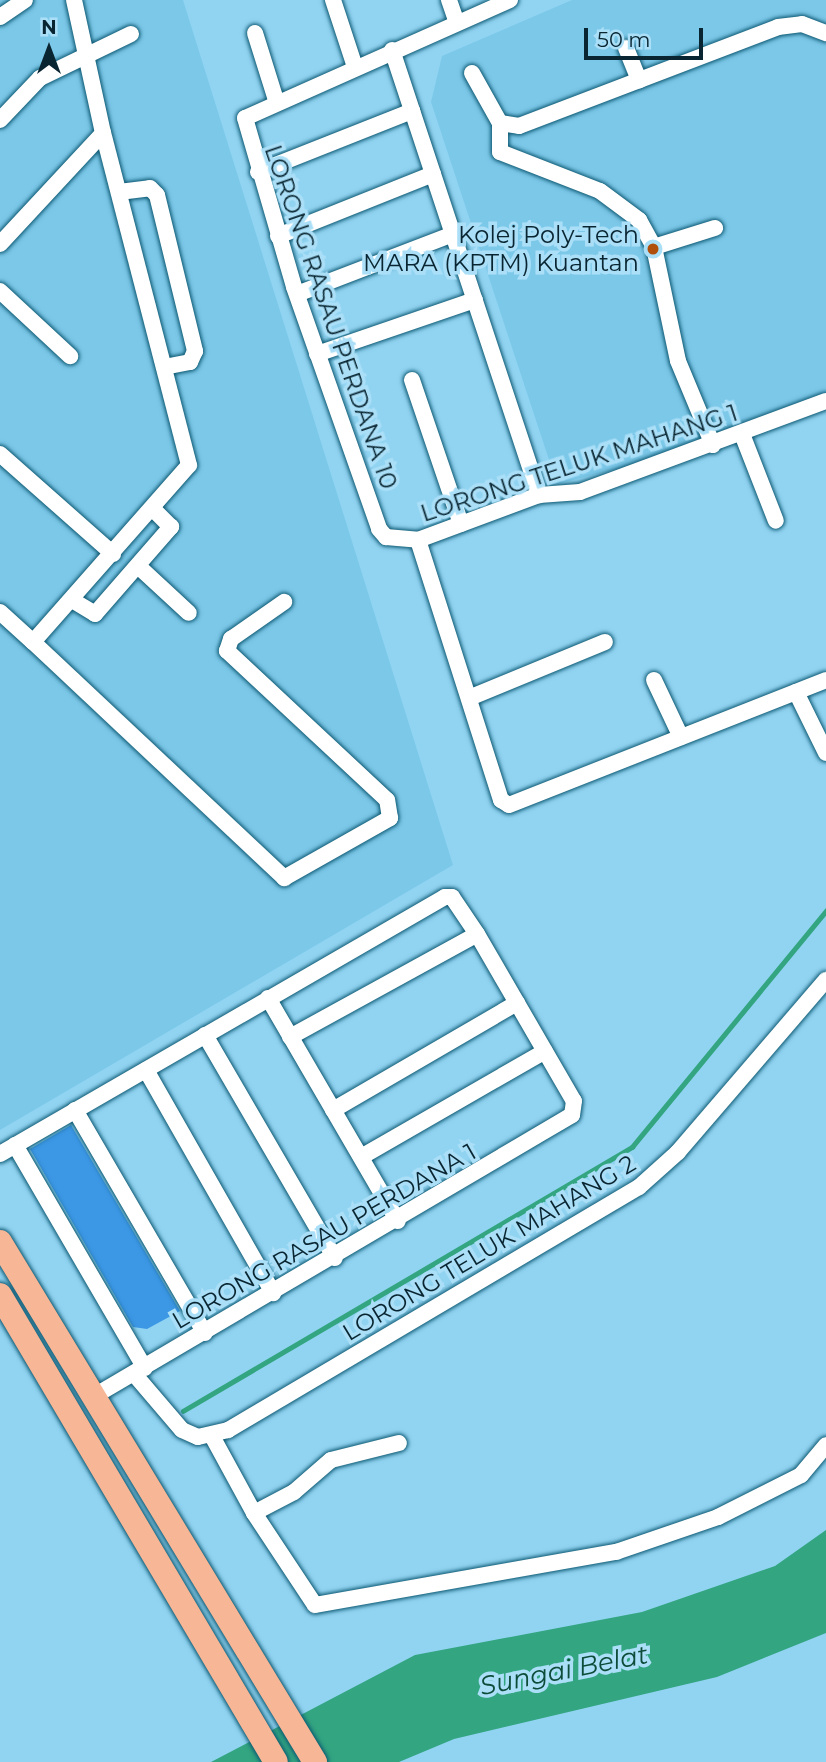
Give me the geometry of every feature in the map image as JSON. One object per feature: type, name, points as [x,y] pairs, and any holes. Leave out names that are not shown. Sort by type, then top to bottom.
[{"type":"highway","points":[[0,1242],[91,1398],[315,1762]]},
{"type":"highway","points":[[0,1295],[276,1762]]},
{"type":"street","points":[[0,17],[25,0]]},
{"type":"street","points":[[33,642],[154,510],[189,465],[103,133],[74,0]]},
{"type":"street","points":[[333,0],[355,67]]},
{"type":"street","points":[[449,0],[457,23]]},
{"type":"street","points":[[255,33],[276,100],[510,0]]},
{"type":"street","points":[[500,123],[519,126],[778,27],[802,24],[826,33]]},
{"type":"street","points":[[0,120],[40,78],[86,53],[131,34]]},
{"type":"street","points":[[626,48],[639,80]]},
{"type":"street","points":[[392,50],[540,495]]},
{"type":"street","points":[[472,73],[500,123],[500,152],[608,195],[639,220],[654,247],[678,361],[713,445]]},
{"type":"street","name":"LORONG RASAU PERDANA 10","points":[[276,100],[244,118],[278,236],[379,528],[386,537],[418,540]]},
{"type":"street","points":[[258,172],[412,111]]},
{"type":"street","points":[[0,244],[103,133]]},
{"type":"street","points":[[278,236],[433,174]]},
{"type":"street","points":[[119,192],[150,188],[157,195],[195,351],[190,362],[165,367]]},
{"type":"street","points":[[654,247],[715,228]]},
{"type":"street","points":[[297,294],[453,234]]},
{"type":"street","points":[[0,291],[70,356]]},
{"type":"street","points":[[317,354],[475,300]]},
{"type":"street","points":[[412,380],[461,524]]},
{"type":"street","name":"LORONG TELUK MAHANG 1","points":[[826,401],[580,492],[540,495],[418,540],[501,800],[509,805],[826,680]]},
{"type":"street","points":[[742,434],[776,521]]},
{"type":"street","points":[[0,454],[113,554]]},
{"type":"street","points":[[72,600],[95,614],[171,527],[154,510]]},
{"type":"street","points":[[138,566],[189,613]]},
{"type":"street","points":[[0,612],[284,878],[390,818],[387,800],[227,651],[230,639],[284,602]]},
{"type":"street","points":[[469,698],[605,642]]},
{"type":"street","points":[[654,680],[681,737]]},
{"type":"street","points":[[796,692],[826,753]]},
{"type":"street","points":[[0,1154],[444,897],[452,897],[477,934],[545,1051],[361,1157]]},
{"type":"street","points":[[290,1037],[477,934]]},
{"type":"street","name":"LORONG TELUK MAHANG 2","points":[[212,1436],[639,1187],[678,1152],[826,980]]},
{"type":"street","points":[[268,998],[398,1221]]},
{"type":"street","points":[[333,1110],[517,1003]]},
{"type":"street","points":[[205,1035],[335,1258]]},
{"type":"street","name":"LORONG RASAU PERDANA 1","points":[[91,1398],[398,1221],[575,1109],[545,1051]]},
{"type":"street","points":[[146,1070],[273,1293]]},
{"type":"street","points":[[75,1110],[205,1332]]},
{"type":"street","points":[[15,1145],[140,1371],[182,1430],[212,1436],[254,1513],[314,1605],[616,1552],[718,1517],[801,1475],[826,1444]]},
{"type":"street","points":[[254,1513],[294,1492],[331,1460],[399,1443]]},
{"type":"shaded area","points":[[0,0],[183,0],[453,865],[0,1130]]},
{"type":"shaded area","name":"Kolej Poly-Tech MARA (KPTM) Kuantan","points":[[572,0],[826,0],[826,396],[673,455],[557,484],[431,102],[442,56]]},
{"type":"water","name":"Sungai Belat","points":[[826,1530],[826,1633],[717,1677],[454,1739],[399,1762],[211,1762],[415,1655],[642,1612],[775,1566]]},
{"type":"building","points":[[71,1125],[180,1311],[147,1329],[133,1327],[30,1149]]},
{"type":"waterway","points":[[183,1411],[632,1147],[826,911]]},
{"type":"place","name":"Kolej Poly-Tech MARA (KPTM) Kuantan","points":[[653,249]]}]
